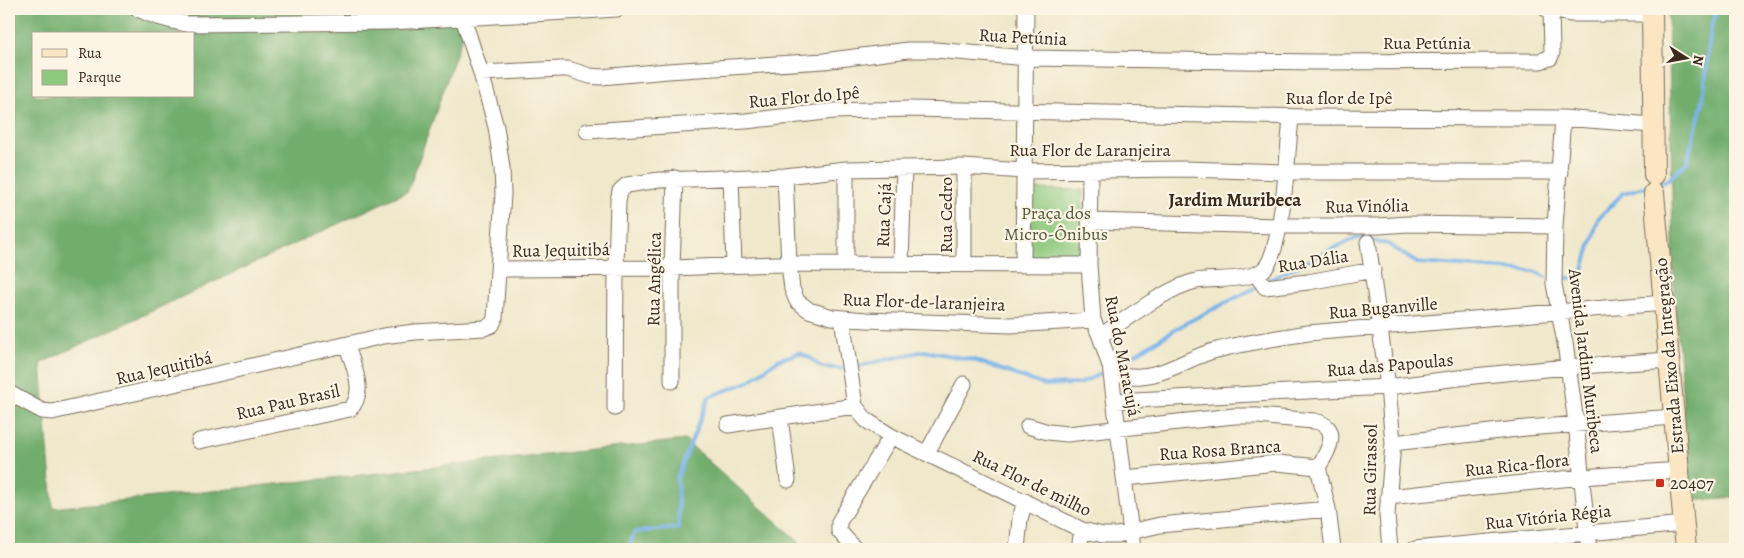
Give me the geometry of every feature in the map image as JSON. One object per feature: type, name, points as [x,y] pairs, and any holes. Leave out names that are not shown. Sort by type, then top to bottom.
[{"type":"main road","name":"Estrada Eixo da Integração","points":[[1652,12],[1654,184],[1686,549]]},
{"type":"street","points":[[138,9],[173,22],[187,24],[391,22],[461,14],[617,9]]},
{"type":"street","points":[[1023,264],[1026,9]]},
{"type":"street","points":[[1549,9],[1570,14],[1652,12]]},
{"type":"street","name":"Rua Petúnia","points":[[481,73],[565,69],[601,77],[824,61],[908,50],[936,50],[1026,58],[1317,62],[1540,62],[1550,58],[1552,53],[1553,44],[1549,9]]},
{"type":"street","points":[[461,14],[481,73],[496,127],[502,168],[503,194],[498,269]]},
{"type":"street","name":"Rua Flor do Ipê","points":[[587,131],[746,121],[879,109],[1025,112]]},
{"type":"street","name":"Rua flor de Ipê","points":[[1025,112],[1291,117],[1563,118],[1653,125]]},
{"type":"street","points":[[1256,274],[1266,268],[1279,226],[1291,117]]},
{"type":"street","name":"Avenida Jardim Muribeca","points":[[1563,118],[1555,226],[1554,284],[1560,312],[1576,423],[1589,549]]},
{"type":"street","name":"Rua Flor de Laranjeira","points":[[616,268],[620,191],[622,188],[640,182],[675,178],[785,176],[846,169],[964,167],[1025,171],[1183,169],[1285,172],[1560,172]]},
{"type":"street","name":"Rua Cedro","points":[[964,167],[964,263]]},
{"type":"street","name":"Rua Cajá","points":[[901,264],[904,168]]},
{"type":"street","points":[[846,169],[846,263]]},
{"type":"street","name":"Rua do Maracujá","points":[[1090,170],[1089,265],[1093,320],[1110,370],[1133,549]]},
{"type":"street","name":"Rua Flor-de-laranjeira","points":[[785,176],[792,289],[797,301],[809,310],[822,315],[842,318],[1011,325],[1093,320]]},
{"type":"street","points":[[731,177],[734,265]]},
{"type":"street","name":"Rua Angélica","points":[[672,381],[672,268],[675,178]]},
{"type":"street","name":"Rua Vinólia","points":[[1090,221],[1279,226],[1379,226],[1408,224],[1555,226]]},
{"type":"street","name":"Rua Girassol","points":[[1368,242],[1388,387],[1393,443],[1387,515],[1390,549]]},
{"type":"street","name":"Rua Jequitibá","points":[[9,392],[42,411],[52,412],[400,333],[490,327],[495,318],[498,269],[672,268],[846,263],[1089,265]]},
{"type":"street","points":[[615,408],[616,268]]},
{"type":"street","name":"Rua Dália","points":[[1100,336],[1182,285],[1197,281],[1227,279],[1256,274],[1265,287],[1308,282],[1373,270]]},
{"type":"street","name":"Rua Buganville","points":[[1110,370],[1142,376],[1176,367],[1208,352],[1249,342],[1308,334],[1664,303]]},
{"type":"street","points":[[728,425],[855,406],[842,318]]},
{"type":"street","name":"Rua Pau Brasil","points":[[198,441],[350,409],[355,404],[358,382],[347,346]]},
{"type":"street","name":"Rua das Papoulas","points":[[1115,401],[1388,387],[1474,376],[1669,360]]},
{"type":"street","points":[[928,453],[964,384]]},
{"type":"street","name":"Rua Flor de milho","points":[[855,406],[866,420],[891,436],[1082,530],[1103,535],[1116,535],[1160,525],[1328,509]]},
{"type":"street","points":[[1028,426],[1048,432],[1068,434],[1234,416],[1257,416],[1323,423],[1331,431],[1331,437],[1327,452],[1318,467],[1328,509],[1333,549]]},
{"type":"street","points":[[1393,443],[1576,423],[1674,417]]},
{"type":"street","points":[[780,418],[788,480]]},
{"type":"street","points":[[855,549],[839,531],[839,522],[891,436]]},
{"type":"street","name":"Rua Rosa Branca","points":[[1125,478],[1277,463],[1318,467]]},
{"type":"street","name":"Rua Rica-flora","points":[[1388,497],[1582,477],[1679,470]]},
{"type":"street","points":[[1018,549],[1020,519],[1025,501]]},
{"type":"street","name":"Rua Vitória Régia","points":[[1415,549],[1684,524]]},
{"type":"street","points":[[1080,549],[1082,530]]},
{"type":"green space","points":[[9,9],[472,9],[408,191],[41,363],[53,508],[685,440],[807,549],[9,549]]},
{"type":"green space","points":[[1668,9],[1735,9],[1735,497],[1691,501],[1674,289]]},
{"type":"green space","name":"Praça dos Micro-Ônibus","points":[[1030,189],[1083,190],[1081,257],[1029,257]]},
{"type":"waterway","points":[[1561,278],[1577,278],[1582,273],[1598,219],[1623,193],[1668,180],[1687,162],[1703,101],[1711,27],[1718,9]]},
{"type":"waterway","points":[[1269,280],[1357,237],[1388,244],[1417,263],[1534,271],[1546,277]]},
{"type":"waterway","points":[[1114,367],[1186,323],[1259,286]]},
{"type":"waterway","points":[[854,367],[924,351],[974,360],[1044,385],[1079,384],[1106,371]]},
{"type":"waterway","points":[[628,549],[635,532],[679,528],[677,478],[709,397],[748,382],[778,360],[799,353],[810,358],[821,367],[846,369]]},
{"type":"place","name":"20407","points":[[1660,483]]},
{"type":"district","name":"Jardim Muribeca","points":[[1235,199]]}]
